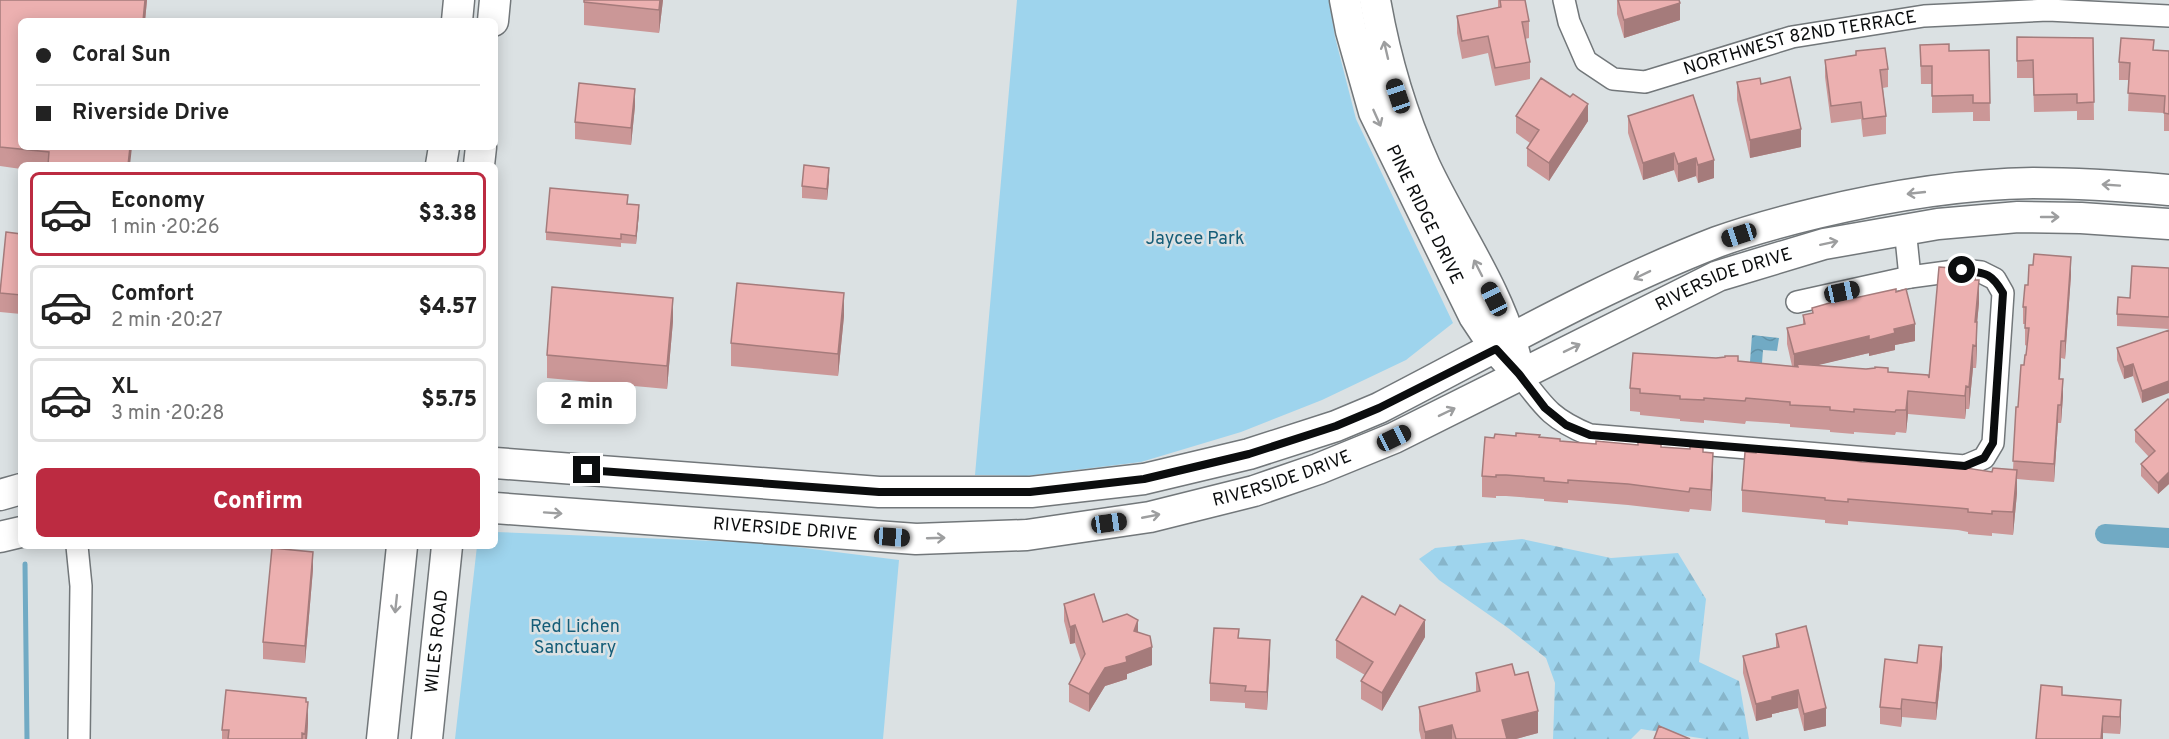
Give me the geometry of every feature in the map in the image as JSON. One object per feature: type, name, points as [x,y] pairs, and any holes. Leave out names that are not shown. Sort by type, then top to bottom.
[{"type":"street","points":[[457,18],[459,0]]},
{"type":"street","points":[[493,18],[495,0]]},
{"type":"street","name":"PINE RIDGE DRIVE","points":[[1345,0],[1351,31],[1374,112],[1474,316],[1503,344]]},
{"type":"street","name":"PINE RIDGE DRIVE","points":[[1375,0],[1393,80],[1409,127],[1425,166],[1494,299],[1503,344],[1519,374]]},
{"type":"street","name":"NORTHWEST 82ND TERRACE","points":[[1564,0],[1569,22],[1586,61],[1613,79],[1645,82],[1792,37],[1923,8],[2048,10],[2169,16]]},
{"type":"street","name":"RIVERSIDE DRIVE","points":[[498,463],[879,492],[1030,492],[1144,479],[1249,454],[1336,426],[1379,408],[1657,267],[1719,242],[1780,222],[1874,199],[1965,188],[2031,183],[2102,184],[2169,190]]},
{"type":"street","name":"RIVERSIDE DRIVE","points":[[498,508],[916,539],[1027,535],[1150,517],[1254,491],[1318,469],[1394,438],[1718,276],[1824,244],[1905,228],[2018,217],[2081,218],[2169,224]]},
{"type":"street","points":[[1905,228],[1910,277]]},
{"type":"street","points":[[1519,374],[1545,408],[1566,425],[1590,435],[1965,466],[1984,458],[1993,443],[2003,293],[1995,279],[1981,273],[1962,270],[1910,277],[1797,302]]},
{"type":"street","points":[[0,495],[18,490]]},
{"type":"street","points":[[0,537],[18,533]]},
{"type":"street","points":[[76,549],[81,586],[79,739]]},
{"type":"street","points":[[382,739],[402,549]]},
{"type":"street","name":"WILES ROAD","points":[[427,739],[447,549]]},
{"type":"green space","name":"Jaycee Park","points":[[1017,0],[1329,0],[1335,37],[1356,119],[1453,323],[1406,360],[1322,400],[1241,432],[1141,462],[1026,476],[975,475]]},
{"type":"green space","name":"Red Lichen Sanctuary","points":[[498,532],[765,543],[899,560],[883,739],[455,739],[477,549],[498,549]]},
{"type":"green space","points":[[1522,539],[1611,558],[1678,553],[1706,599],[1699,662],[1739,681],[1749,739],[1706,739],[1641,729],[1631,739],[1553,739],[1555,683],[1546,658],[1508,628],[1439,580],[1419,559],[1435,548]]},
{"type":"water","points":[[1752,335],[1779,338],[1777,351],[1763,350],[1762,363],[1750,362]]},
{"type":"building","points":[[0,0],[145,0],[143,18],[18,18],[18,149],[0,147]]},
{"type":"building","points":[[584,0],[660,0],[659,10],[584,2]]},
{"type":"building","points":[[1500,0],[1525,0],[1529,21],[1522,22],[1530,62],[1495,68],[1488,36],[1462,41],[1457,16],[1501,7]]},
{"type":"building","points":[[1618,0],[1679,0],[1680,3],[1624,20]]},
{"type":"building","points":[[2017,37],[2093,38],[2094,102],[2077,103],[2077,94],[2034,95],[2033,60],[2017,61]]},
{"type":"building","points":[[2121,38],[2154,40],[2153,50],[2169,51],[2169,114],[2164,113],[2165,96],[2128,93],[2130,63],[2119,62]]},
{"type":"building","points":[[1949,44],[1949,51],[1989,50],[1990,103],[1973,103],[1973,95],[1932,96],[1932,66],[1921,66],[1920,45]]},
{"type":"building","points":[[1885,48],[1888,69],[1880,70],[1886,116],[1863,119],[1861,102],[1831,106],[1825,60],[1856,55],[1856,51]]},
{"type":"building","points":[[1790,77],[1801,129],[1750,140],[1737,82],[1760,78],[1761,84]]},
{"type":"building","points":[[1541,78],[1570,97],[1573,94],[1588,104],[1549,163],[1527,148],[1539,130],[1516,116]]},
{"type":"building","points":[[579,83],[635,89],[631,128],[575,122]]},
{"type":"building","points":[[1693,95],[1714,160],[1698,165],[1696,158],[1678,164],[1674,153],[1643,163],[1628,116]]},
{"type":"building","points":[[29,150],[130,150],[128,162],[48,162],[49,152]]},
{"type":"building","points":[[804,165],[829,168],[827,189],[802,186]]},
{"type":"building","points":[[550,188],[628,195],[627,204],[639,205],[636,236],[621,234],[621,239],[546,232]]},
{"type":"building","points":[[6,232],[18,234],[18,295],[0,293]]},
{"type":"building","points":[[2034,254],[2071,257],[2065,341],[2061,341],[2059,379],[2063,379],[2061,405],[2058,405],[2054,464],[2013,461],[2021,365],[2024,365],[2029,328],[2025,328],[2026,307],[2023,307],[2025,285],[2028,285],[2029,265],[2033,265]]},
{"type":"building","points":[[2132,266],[2169,268],[2169,317],[2117,314],[2118,297],[2130,298]]},
{"type":"building","points":[[1939,267],[1976,270],[1975,280],[1979,280],[1975,322],[1977,322],[1976,346],[1973,345],[1969,387],[1966,386],[1965,396],[1908,391],[1906,410],[1895,412],[1854,409],[1854,412],[1830,410],[1830,407],[1790,405],[1790,402],[1746,398],[1745,401],[1680,399],[1680,396],[1640,393],[1640,389],[1630,388],[1633,353],[1716,358],[1738,356],[1738,361],[1798,367],[1797,364],[1866,369],[1888,368],[1888,372],[1928,375],[1929,378]]},
{"type":"building","points":[[737,283],[844,293],[838,354],[731,343]]},
{"type":"building","points":[[552,287],[673,298],[667,366],[547,355]]},
{"type":"building","points":[[1896,289],[1896,292],[1906,289],[1915,324],[1894,329],[1895,333],[1869,340],[1869,336],[1794,354],[1787,328],[1805,324],[1803,315],[1813,313],[1812,308],[1854,296],[1855,298]]},
{"type":"building","points":[[2169,330],[2169,381],[2142,391],[2133,364],[2124,367],[2117,348]]},
{"type":"building","points":[[2168,399],[2169,472],[2158,483],[2141,464],[2155,451],[2135,430]]},
{"type":"building","points":[[1516,433],[1540,435],[1539,437],[1560,439],[1560,441],[1596,444],[1596,441],[1638,445],[1638,442],[1661,444],[1661,447],[1690,449],[1690,446],[1703,447],[1703,452],[1713,453],[1711,490],[1690,488],[1689,492],[1628,484],[1568,480],[1568,483],[1544,481],[1544,478],[1506,475],[1482,476],[1485,437],[1494,438],[1495,434],[1516,436]]},
{"type":"building","points":[[1756,451],[1797,453],[1862,462],[1940,466],[1940,464],[1992,472],[1993,468],[2017,470],[2013,512],[1992,511],[1992,514],[1968,512],[1968,509],[1958,508],[1848,499],[1848,502],[1742,490],[1745,452],[1756,453]]},
{"type":"building","points":[[272,549],[313,552],[305,646],[263,642]]},
{"type":"building","points":[[1094,594],[1103,622],[1127,614],[1138,620],[1134,631],[1150,636],[1152,647],[1126,657],[1127,662],[1105,668],[1089,694],[1069,684],[1085,654],[1075,625],[1070,627],[1064,604]]},
{"type":"building","points":[[1362,596],[1395,615],[1400,605],[1425,620],[1382,693],[1361,681],[1373,662],[1336,640]]},
{"type":"building","points":[[1806,626],[1826,708],[1804,714],[1798,690],[1756,704],[1743,656],[1779,647],[1776,634]]},
{"type":"building","points":[[1214,628],[1239,629],[1238,638],[1270,640],[1267,692],[1245,691],[1246,686],[1210,683]]},
{"type":"building","points":[[1919,645],[1942,647],[1936,703],[1902,699],[1901,709],[1880,707],[1885,659],[1917,663]]},
{"type":"building","points":[[1512,664],[1515,675],[1528,672],[1538,711],[1502,720],[1507,739],[1456,739],[1452,725],[1425,732],[1419,707],[1480,691],[1476,673]]},
{"type":"building","points":[[2041,685],[2062,687],[2062,695],[2121,700],[2120,717],[2103,716],[2101,739],[2036,739]]},
{"type":"building","points":[[226,690],[306,698],[308,702],[305,734],[302,733],[302,739],[228,739],[229,730],[222,730]]},
{"type":"building","points":[[1659,726],[1690,739],[1654,739]]},
{"type":"waterway","points":[[2105,534],[2169,538]]},
{"type":"waterway","points":[[25,564],[27,739]]},
{"type":"route","points":[[587,470],[879,492],[1030,492],[1144,479],[1249,454],[1336,426],[1379,408],[1496,349],[1545,408],[1566,425],[1590,435],[1965,466],[1984,458],[1993,443],[2003,293],[1995,279],[1981,273],[1962,270]]}]
